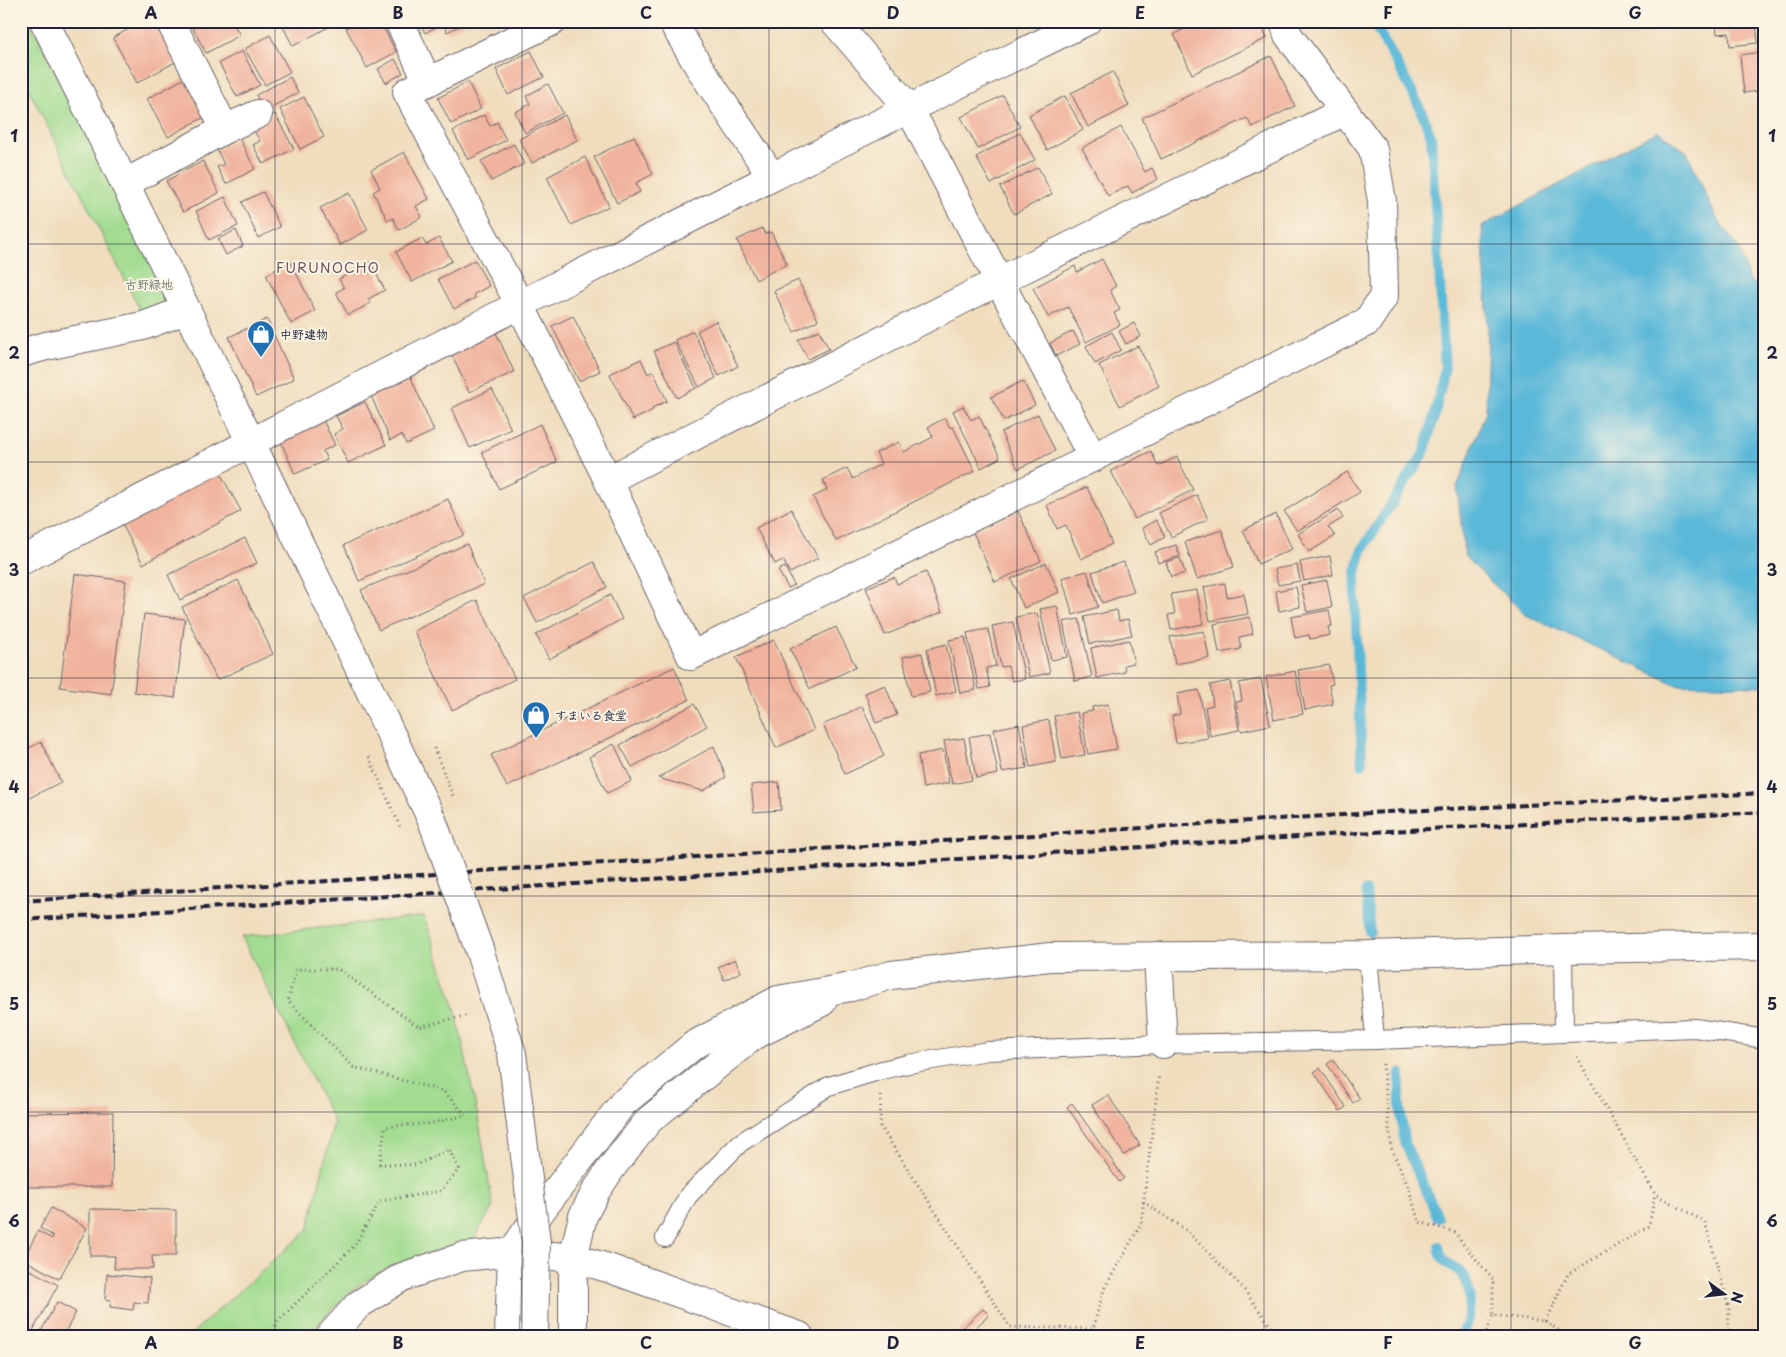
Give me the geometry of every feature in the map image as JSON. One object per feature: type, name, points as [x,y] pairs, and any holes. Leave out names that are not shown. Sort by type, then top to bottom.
[{"type":"street","points":[[44,21],[126,183],[432,820],[479,949],[512,1054],[536,1242],[534,1336]]},
{"type":"street","points":[[170,21],[225,129]]},
{"type":"street","points":[[399,21],[428,82]]},
{"type":"street","points":[[553,21],[407,92],[519,303],[608,480],[691,656],[1367,322],[1384,296],[1382,201],[1372,150],[1288,35],[1284,21]]},
{"type":"street","points":[[672,21],[698,67],[772,177]]},
{"type":"street","points":[[834,21],[909,108],[1093,458]]},
{"type":"street","points":[[21,560],[519,303],[1087,21]]},
{"type":"street","points":[[608,480],[999,281],[1345,111]]},
{"type":"street","points":[[126,183],[225,129],[258,114]]},
{"type":"street","points":[[21,353],[143,326],[186,310]]},
{"type":"street","points":[[509,1336],[512,1252],[623,1103],[694,1045],[778,1000],[851,987],[891,974],[1050,958],[1368,956],[1563,949],[1765,946]]},
{"type":"street","points":[[1158,956],[1163,1044]]},
{"type":"street","points":[[572,1336],[573,1258],[583,1216],[596,1191],[612,1167],[649,1120],[753,1036],[851,987]]},
{"type":"street","points":[[330,1336],[358,1305],[402,1277],[462,1258],[512,1252],[573,1258],[608,1268],[799,1336]]},
{"type":"lane","points":[[1563,949],[1564,1033]]},
{"type":"lane","points":[[1368,956],[1375,1040]]},
{"type":"lane","points":[[665,1238],[688,1196],[740,1143],[829,1086],[908,1064],[988,1051],[1163,1044],[1375,1040],[1695,1028],[1765,1039]]},
{"type":"path","points":[[369,757],[405,838]]},
{"type":"path","points":[[273,1336],[277,1322],[356,1245],[380,1201],[441,1191],[459,1169],[449,1149],[416,1165],[380,1164],[385,1127],[432,1123],[466,1114],[443,1092],[353,1067],[288,1001],[296,969],[338,969],[419,1027],[474,1013]]},
{"type":"path","points":[[1564,1033],[1655,1194],[1705,1222],[1729,1308],[1728,1336]]},
{"type":"path","points":[[1375,1040],[1380,1043],[1391,1147],[1409,1188],[1419,1222],[1455,1232],[1493,1279],[1493,1315],[1485,1336]]},
{"type":"path","points":[[1091,1336],[1104,1290],[1142,1224],[1143,1202],[1163,1044]]},
{"type":"path","points":[[882,1070],[880,1126],[1010,1327],[1093,1329]]},
{"type":"path","points":[[1545,1321],[1568,1274],[1649,1226],[1655,1194]]},
{"type":"path","points":[[1143,1202],[1187,1232],[1242,1287],[1278,1336]]},
{"type":"path","points":[[1493,1315],[1545,1321],[1567,1336]]},
{"type":"green space","name":"古野緑地","points":[[21,21],[29,21],[181,300],[142,314],[21,74]]},
{"type":"green space","points":[[424,916],[456,1012],[478,1117],[493,1206],[472,1242],[435,1251],[399,1263],[376,1274],[348,1294],[307,1336],[189,1336],[308,1230],[334,1122],[242,937]]},
{"type":"water","points":[[1658,131],[1687,152],[1716,217],[1740,250],[1749,281],[1765,289],[1765,684],[1760,686],[1675,684],[1526,615],[1465,557],[1457,487],[1486,412],[1488,326],[1482,226]]},
{"type":"building","points":[[143,21],[159,21],[179,60],[137,83],[113,38]]},
{"type":"building","points":[[189,21],[232,21],[240,35],[206,53]]},
{"type":"building","points":[[280,21],[333,21],[334,24],[293,46]]},
{"type":"building","points":[[358,21],[380,21],[396,52],[367,68],[346,28]]},
{"type":"building","points":[[419,21],[435,21],[438,26],[425,33]]},
{"type":"building","points":[[442,21],[462,21],[463,24],[447,32]]},
{"type":"building","points":[[1201,21],[1259,21],[1267,38],[1192,74],[1174,34]]},
{"type":"building","points":[[1716,21],[1744,21],[1744,24],[1756,22],[1758,43],[1730,46],[1729,33],[1717,34]]},
{"type":"building","points":[[270,35],[290,72],[265,85],[245,49]]},
{"type":"building","points":[[242,51],[260,85],[237,97],[219,63]]},
{"type":"building","points":[[531,51],[544,77],[508,95],[496,69]]},
{"type":"building","points":[[1762,52],[1765,90],[1744,93],[1740,55]]},
{"type":"building","points":[[1271,56],[1295,106],[1252,127],[1247,118],[1161,159],[1142,118]]},
{"type":"building","points":[[395,59],[403,73],[386,83],[378,69]]},
{"type":"building","points":[[1113,72],[1129,106],[1088,127],[1071,93]]},
{"type":"building","points":[[187,77],[208,115],[168,137],[147,99]]},
{"type":"building","points":[[290,77],[298,93],[264,111],[256,95]]},
{"type":"building","points":[[468,82],[481,109],[451,124],[438,98]]},
{"type":"building","points":[[548,84],[563,113],[525,133],[515,112],[530,104],[526,96]]},
{"type":"building","points":[[1003,95],[1020,127],[978,149],[961,117]]},
{"type":"building","points":[[1065,96],[1083,130],[1047,150],[1029,115]]},
{"type":"building","points":[[304,97],[324,137],[300,149],[280,109]]},
{"type":"building","points":[[275,114],[294,149],[263,164],[253,145],[260,141],[252,127]]},
{"type":"building","points":[[484,115],[490,126],[497,122],[506,140],[468,160],[453,131]]},
{"type":"building","points":[[565,115],[577,140],[532,163],[519,139]]},
{"type":"building","points":[[1121,127],[1145,172],[1152,168],[1158,179],[1132,193],[1128,186],[1108,196],[1082,148]]},
{"type":"building","points":[[1020,133],[1035,160],[991,184],[976,157]]},
{"type":"building","points":[[634,136],[653,174],[636,183],[640,192],[617,203],[594,157]]},
{"type":"building","points":[[239,138],[255,169],[226,184],[217,167],[224,164],[217,150]]},
{"type":"building","points":[[514,144],[524,164],[491,181],[481,161]]},
{"type":"building","points":[[404,152],[429,199],[416,206],[422,217],[399,230],[393,218],[388,221],[373,192],[380,188],[371,170]]},
{"type":"building","points":[[585,157],[609,206],[571,225],[547,177]]},
{"type":"building","points":[[203,161],[219,193],[183,212],[166,181]]},
{"type":"building","points":[[1038,167],[1052,194],[1014,214],[1000,187]]},
{"type":"building","points":[[263,192],[280,227],[258,238],[242,202]]},
{"type":"building","points":[[349,193],[368,230],[340,245],[320,208]]},
{"type":"building","points":[[225,197],[238,226],[209,240],[196,211]]},
{"type":"building","points":[[762,228],[765,234],[771,232],[787,264],[756,280],[737,240]]},
{"type":"building","points":[[236,230],[243,246],[226,255],[218,239]]},
{"type":"building","points":[[422,238],[426,245],[439,238],[452,261],[412,282],[396,252]]},
{"type":"building","points":[[1102,259],[1116,286],[1110,290],[1120,310],[1114,313],[1120,325],[1086,342],[1068,307],[1048,317],[1033,288],[1075,266],[1077,272]]},
{"type":"building","points":[[475,260],[489,286],[474,294],[475,298],[454,309],[438,279]]},
{"type":"building","points":[[291,262],[315,311],[291,324],[266,275]]},
{"type":"building","points":[[370,262],[385,290],[368,299],[371,303],[348,315],[336,292],[344,288],[339,279]]},
{"type":"building","points":[[798,280],[818,320],[794,332],[774,291]]},
{"type":"building","points":[[573,316],[600,371],[579,381],[552,326]]},
{"type":"building","name":"中野建物","points":[[267,319],[294,379],[256,397],[229,337]]},
{"type":"building","points":[[716,321],[738,366],[719,376],[697,331]]},
{"type":"building","points":[[1134,323],[1141,336],[1126,344],[1119,331]]},
{"type":"building","points":[[493,326],[514,372],[469,392],[448,347]]},
{"type":"building","points":[[819,330],[829,349],[808,359],[798,340]]},
{"type":"building","points":[[693,331],[716,378],[699,387],[675,340]]},
{"type":"building","points":[[1073,331],[1080,344],[1056,356],[1050,343]]},
{"type":"building","points":[[1112,332],[1121,350],[1095,364],[1086,346]]},
{"type":"building","points":[[674,342],[696,388],[677,398],[654,351]]},
{"type":"building","points":[[1138,346],[1159,386],[1120,406],[1099,365]]},
{"type":"building","points":[[641,359],[648,374],[653,371],[667,401],[633,420],[610,374]]},
{"type":"building","points":[[409,373],[434,431],[406,444],[402,435],[390,440],[369,391]]},
{"type":"building","points":[[1023,381],[1035,405],[1004,421],[991,397]]},
{"type":"building","points":[[492,389],[511,429],[470,448],[452,408]]},
{"type":"building","points":[[365,402],[386,445],[348,463],[334,434],[343,429],[336,416]]},
{"type":"building","points":[[963,406],[971,420],[979,416],[1000,458],[981,468],[953,411]]},
{"type":"building","points":[[1038,414],[1055,451],[1018,469],[1001,432]]},
{"type":"building","points":[[322,418],[335,445],[323,451],[327,460],[295,474],[279,437]]},
{"type":"building","points":[[945,418],[950,428],[953,427],[975,471],[836,541],[813,497],[827,490],[823,480],[847,468],[853,479],[881,464],[876,453],[899,442],[904,452],[933,437],[928,427]]},
{"type":"building","points":[[540,424],[557,462],[499,489],[482,452]]},
{"type":"building","points":[[1151,451],[1158,466],[1177,457],[1193,490],[1135,519],[1111,471]]},
{"type":"building","points":[[219,471],[241,511],[143,564],[122,524]]},
{"type":"building","points":[[1347,472],[1360,492],[1297,531],[1284,511]]},
{"type":"building","points":[[1087,487],[1112,544],[1081,559],[1066,525],[1057,529],[1047,505]]},
{"type":"building","points":[[1197,495],[1208,519],[1171,537],[1159,513]]},
{"type":"building","points":[[448,499],[464,535],[359,581],[344,545]]},
{"type":"building","points":[[791,509],[818,558],[790,573],[783,560],[775,564],[756,528]]},
{"type":"building","points":[[1338,510],[1343,518],[1328,527],[1335,536],[1309,552],[1298,534]]},
{"type":"building","points":[[1018,511],[1041,561],[995,582],[973,532]]},
{"type":"building","points":[[1276,514],[1292,549],[1258,564],[1243,530]]},
{"type":"building","points":[[1156,520],[1165,537],[1151,545],[1142,528]]},
{"type":"building","points":[[1222,530],[1234,567],[1197,579],[1185,542]]},
{"type":"building","points":[[245,538],[257,563],[180,600],[168,575]]},
{"type":"building","points":[[467,544],[484,584],[379,630],[361,590]]},
{"type":"building","points":[[1176,545],[1180,556],[1158,563],[1155,552]]},
{"type":"building","points":[[1330,556],[1333,575],[1304,581],[1300,562]]},
{"type":"building","points":[[1180,558],[1185,573],[1171,577],[1166,562]]},
{"type":"building","points":[[594,562],[607,587],[537,623],[524,598]]},
{"type":"building","points":[[1124,562],[1134,592],[1102,603],[1092,572]]},
{"type":"building","points":[[1046,563],[1059,592],[1024,608],[1011,579]]},
{"type":"building","points":[[1297,565],[1300,581],[1278,585],[1275,569]]},
{"type":"building","points":[[785,567],[794,585],[788,588],[778,570]]},
{"type":"building","points":[[1087,571],[1098,607],[1073,615],[1062,578]]},
{"type":"building","points":[[926,572],[942,612],[885,635],[866,588],[894,577],[897,584]]},
{"type":"building","points":[[75,574],[126,581],[111,694],[60,687]]},
{"type":"building","points":[[238,580],[273,654],[217,680],[182,607]]},
{"type":"building","points":[[1327,580],[1332,607],[1307,612],[1301,585]]},
{"type":"building","points":[[1225,583],[1227,597],[1244,594],[1248,614],[1210,621],[1204,587]]},
{"type":"building","points":[[1296,587],[1300,607],[1279,611],[1276,591]]},
{"type":"building","points":[[1197,590],[1203,624],[1171,630],[1168,615],[1175,614],[1171,594]]},
{"type":"building","points":[[610,595],[622,619],[549,659],[536,635]]},
{"type":"building","points":[[477,600],[515,679],[452,710],[414,631]]},
{"type":"building","points":[[1057,606],[1067,657],[1051,660],[1040,609]]},
{"type":"building","points":[[1117,610],[1119,621],[1128,619],[1132,635],[1090,644],[1084,617]]},
{"type":"building","points":[[1329,610],[1332,626],[1328,627],[1330,635],[1310,639],[1309,635],[1295,638],[1291,617]]},
{"type":"building","points":[[1037,613],[1050,673],[1029,677],[1016,617]]},
{"type":"building","points":[[144,614],[185,619],[175,698],[134,692]]},
{"type":"building","points":[[1250,617],[1253,634],[1239,637],[1241,649],[1219,653],[1214,624]]},
{"type":"building","points":[[1079,619],[1092,677],[1075,681],[1063,622]]},
{"type":"building","points":[[1013,622],[1025,679],[1012,681],[1008,666],[1001,667],[992,626]]},
{"type":"building","points":[[836,627],[856,667],[810,689],[790,649]]},
{"type":"building","points":[[988,629],[996,666],[986,668],[990,687],[979,689],[967,633]]},
{"type":"building","points":[[1204,631],[1209,658],[1175,664],[1170,637]]},
{"type":"building","points":[[965,637],[976,690],[960,693],[949,640]]},
{"type":"building","points":[[774,640],[814,730],[776,748],[736,657]]},
{"type":"building","points":[[1129,640],[1134,663],[1124,665],[1125,672],[1097,678],[1091,648]]},
{"type":"building","points":[[946,644],[956,691],[936,696],[927,649]]},
{"type":"building","points":[[922,653],[930,692],[911,696],[903,657]]},
{"type":"building","points":[[1329,665],[1333,684],[1329,685],[1333,704],[1305,710],[1298,670]]},
{"type":"building","points":[[674,667],[689,700],[507,787],[491,755]]},
{"type":"building","points":[[1295,671],[1303,714],[1274,720],[1266,677]]},
{"type":"building","points":[[1261,679],[1270,725],[1241,731],[1236,702],[1242,701],[1239,683]]},
{"type":"building","points":[[1230,681],[1239,730],[1210,736],[1205,707],[1213,705],[1210,685]]},
{"type":"building","points":[[885,685],[897,715],[876,723],[865,693]]},
{"type":"building","points":[[1199,690],[1208,738],[1176,743],[1172,716],[1180,714],[1177,694]]},
{"type":"building","points":[[694,704],[707,726],[632,767],[620,745]]},
{"type":"building","points":[[1108,704],[1117,749],[1088,754],[1081,713],[1093,711],[1092,707]]},
{"type":"building","points":[[862,706],[884,756],[845,774],[823,725]]},
{"type":"building","points":[[1077,712],[1085,755],[1062,759],[1054,716]]},
{"type":"building","points":[[1049,720],[1056,762],[1030,767],[1023,725]]},
{"type":"building","points":[[1019,724],[1027,768],[1002,772],[994,729]]},
{"type":"building","points":[[990,733],[998,774],[976,778],[969,737]]},
{"type":"building","points":[[964,738],[972,780],[952,784],[944,741]]},
{"type":"building","points":[[41,742],[61,782],[21,802],[21,752]]},
{"type":"building","points":[[614,744],[632,781],[607,793],[589,757]]},
{"type":"building","points":[[714,746],[726,777],[703,791],[658,778]]},
{"type":"building","points":[[943,750],[949,783],[923,788],[918,755]]},
{"type":"building","points":[[779,782],[781,810],[754,812],[751,785]]},
{"type":"building","points":[[735,959],[741,972],[724,980],[718,967]]},
{"type":"building","points":[[1333,1060],[1360,1099],[1353,1103],[1327,1064]]},
{"type":"building","points":[[1320,1068],[1346,1107],[1340,1111],[1314,1072]]},
{"type":"building","points":[[1108,1095],[1140,1145],[1124,1155],[1092,1105]]},
{"type":"building","points":[[1072,1103],[1124,1178],[1119,1182],[1067,1107]]},
{"type":"building","points":[[113,1112],[112,1187],[21,1187],[21,1113]]},
{"type":"building","points":[[51,1208],[87,1228],[59,1279],[23,1259],[38,1231],[52,1239],[53,1236],[40,1228]]},
{"type":"building","points":[[90,1209],[176,1210],[176,1256],[152,1256],[153,1269],[114,1269],[115,1256],[90,1256]]},
{"type":"building","points":[[21,1265],[58,1285],[31,1334],[21,1328]]},
{"type":"building","points":[[107,1274],[150,1278],[148,1303],[134,1302],[133,1310],[110,1307],[111,1300],[105,1299]]},
{"type":"building","points":[[57,1302],[76,1312],[63,1336],[50,1336],[41,1331]]},
{"type":"building","points":[[983,1309],[989,1315],[967,1336],[953,1336]]},
{"type":"waterway","points":[[1362,764],[1355,599],[1356,573],[1362,550],[1424,453],[1445,367],[1431,137],[1412,92],[1373,21]]},
{"type":"waterway","points":[[1366,891],[1370,932]]},
{"type":"waterway","points":[[1400,1073],[1400,1106],[1404,1141],[1438,1218]]},
{"type":"waterway","points":[[1439,1246],[1444,1260],[1460,1272],[1468,1286],[1469,1313],[1464,1330],[1460,1336]]},
{"type":"railway","points":[[21,901],[1387,812],[1765,793]]},
{"type":"railway","points":[[21,920],[1389,831],[1765,812]]},
{"type":"place","name":"中野建物","points":[[261,358]]},
{"type":"place","name":"すまいる食堂","points":[[536,739]]},
{"type":"district","name":"FURUNOCHO","points":[[328,267]]}]
